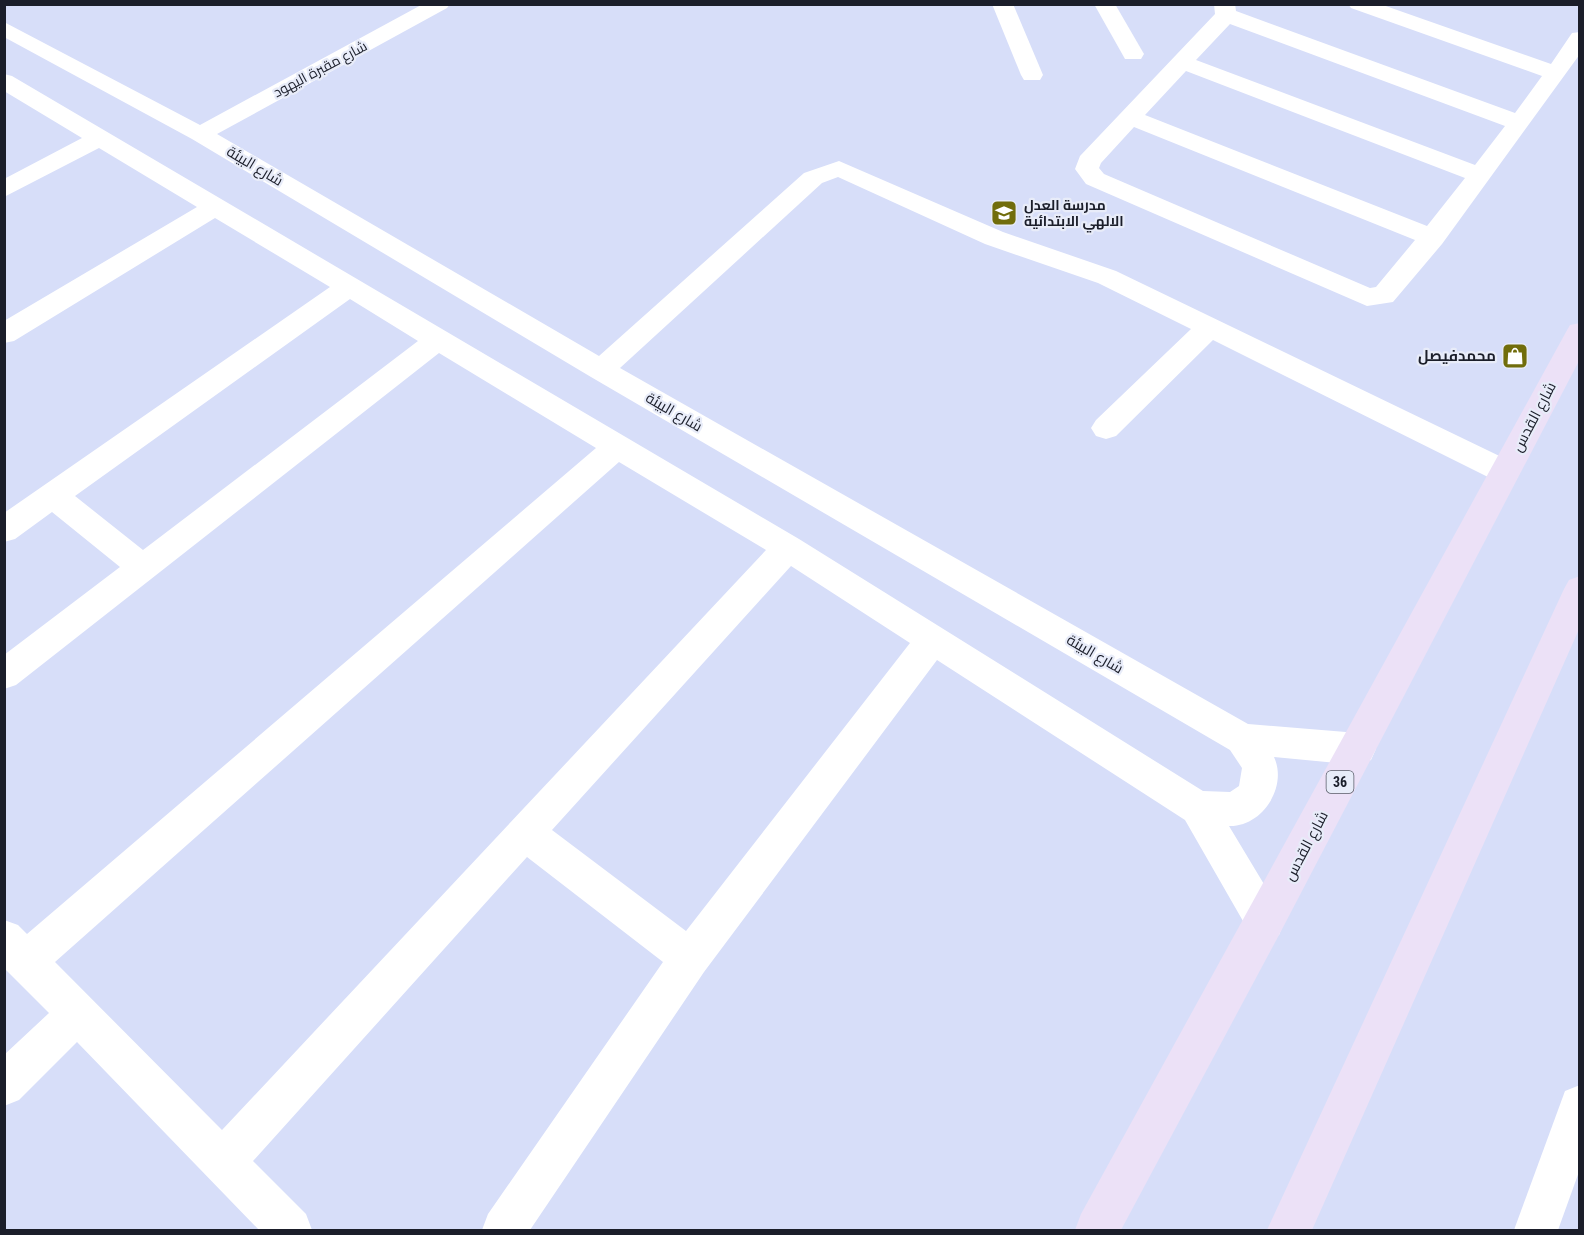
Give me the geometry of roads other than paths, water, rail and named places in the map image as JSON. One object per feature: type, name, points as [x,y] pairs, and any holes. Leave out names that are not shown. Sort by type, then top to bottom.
[{"type":"main road","name":"شارع القدس","points":[[1096,1230],[1265,922],[1580,332]]},
{"type":"main road","points":[[1289,1230],[1580,589]]},
{"type":"street","name":"شارع مقبرة اليهود","points":[[200,134],[440,4]]},
{"type":"street","points":[[1002,4],[1032,75]]},
{"type":"street","points":[[1104,4],[1133,54]]},
{"type":"street","points":[[1358,4],[1555,73]]},
{"type":"street","points":[[1521,123],[1225,10],[1182,62],[1089,161],[1087,169],[1095,179],[1367,297],[1384,296],[1433,238],[1521,123],[1580,38]]},
{"type":"street","name":"شارع البيئة","points":[[4,28],[200,134],[600,370],[1243,739],[1358,748]]},
{"type":"street","points":[[1182,62],[1479,175]]},
{"type":"street","points":[[10,91],[99,138],[788,548],[1198,808],[1265,922]]},
{"type":"street","points":[[1130,117],[1433,238]]},
{"type":"street","points":[[4,189],[99,138]]},
{"type":"street","points":[[600,370],[813,178],[839,168],[994,238],[1107,277],[1505,472]]},
{"type":"street","points":[[4,334],[215,207]]},
{"type":"street","points":[[4,531],[349,287]]},
{"type":"street","points":[[1107,428],[1210,327]]},
{"type":"street","points":[[4,675],[438,340]]},
{"type":"street","points":[[290,1230],[15,950],[617,447]]},
{"type":"street","points":[[54,496],[143,568]]},
{"type":"street","points":[[222,1162],[788,548]]},
{"type":"street","points":[[504,1230],[690,958],[933,639]]},
{"type":"street","points":[[1198,808],[1236,809],[1256,795],[1260,765],[1243,739]]},
{"type":"street","points":[[524,832],[690,958]]},
{"type":"street","points":[[4,1085],[77,1014]]},
{"type":"street","points":[[1536,1230],[1580,1106]]},
{"type":"place","name":"مدرسة العدل الالهي الابتدائية","points":[[1004,213]]},
{"type":"place","name":"محمدفيصل","points":[[1515,356]]}]
